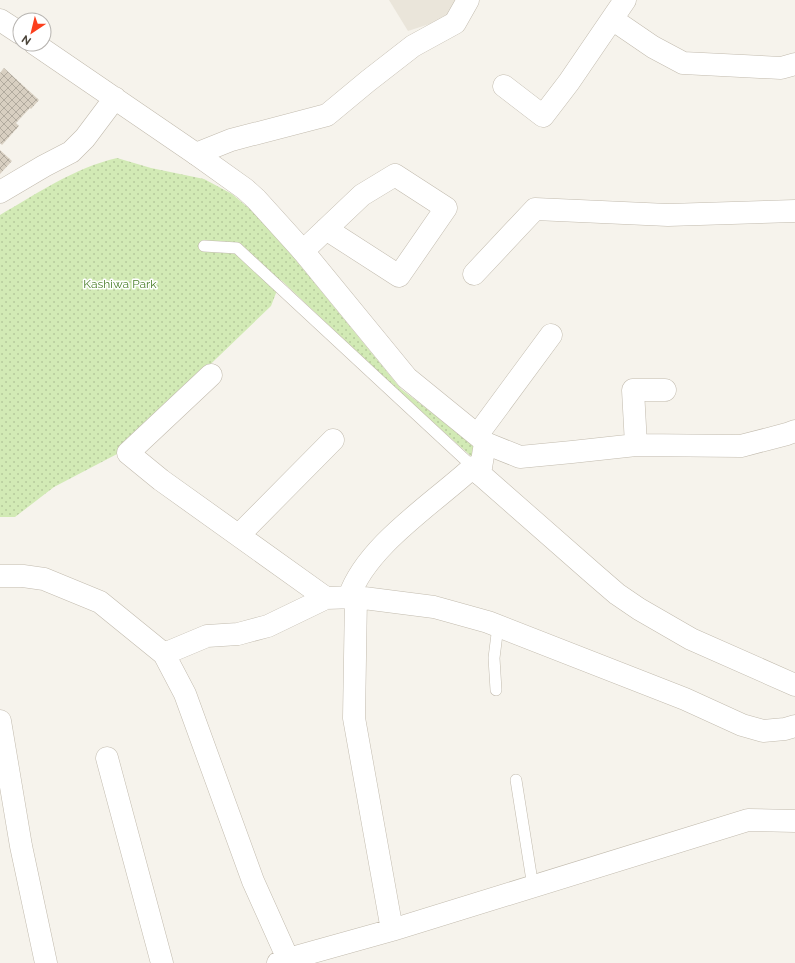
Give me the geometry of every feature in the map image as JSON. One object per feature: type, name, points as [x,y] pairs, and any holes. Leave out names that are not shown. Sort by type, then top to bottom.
[{"type":"street","points":[[196,154],[231,140],[327,115],[413,46],[455,23],[468,0]]},
{"type":"street","points":[[504,86],[543,116],[569,82],[625,0]]},
{"type":"street","points":[[612,19],[652,47],[683,63],[780,68],[795,64]]},
{"type":"street","points":[[0,20],[12,28]]},
{"type":"street","points":[[47,52],[245,189],[256,199],[303,251],[406,378],[481,439],[520,457],[636,445],[741,446],[795,431]]},
{"type":"street","points":[[0,192],[71,152],[85,138],[115,98]]},
{"type":"street","points":[[303,251],[326,229],[362,195],[395,175],[446,208],[400,276],[326,229]]},
{"type":"street","points":[[474,274],[536,209],[668,215],[795,211]]},
{"type":"street","points":[[476,470],[481,439],[552,335]]},
{"type":"street","points":[[211,375],[128,453],[161,480],[326,598]]},
{"type":"street","points":[[636,445],[633,390],[665,390]]},
{"type":"street","points":[[239,536],[333,440]]},
{"type":"street","points":[[392,930],[354,718],[353,585],[376,554],[423,508],[458,480],[476,470]]},
{"type":"street","points":[[476,470],[617,594],[639,609],[691,639],[795,685]]},
{"type":"street","points":[[0,576],[23,576],[44,579],[100,602],[164,654],[185,694],[283,961],[392,930],[748,820],[795,821]]},
{"type":"street","points":[[164,654],[207,636],[238,634],[268,626],[326,598],[352,597],[434,607],[498,626],[685,699],[742,725],[763,731],[784,729],[795,726]]},
{"type":"street","points":[[0,721],[21,846],[46,963]]},
{"type":"street","points":[[107,758],[162,963]]},
{"type":"lane","points":[[204,246],[237,248],[476,470]]},
{"type":"lane","points":[[496,690],[494,658],[498,626]]},
{"type":"lane","points":[[516,780],[533,886]]},
{"type":"shaded area","points":[[389,0],[457,0],[451,17],[408,31]]},
{"type":"green space","name":"Kashiwa Park","points":[[117,158],[151,168],[204,179],[232,194],[264,221],[401,389],[474,445],[472,457],[399,392],[281,280],[271,306],[117,454],[54,487],[15,517],[0,517],[0,215],[71,175],[101,162]]},
{"type":"building","points":[[4,68],[39,100],[16,123],[19,126],[2,145],[0,143],[0,73]]},
{"type":"building","points":[[0,150],[12,161],[0,174]]}]
